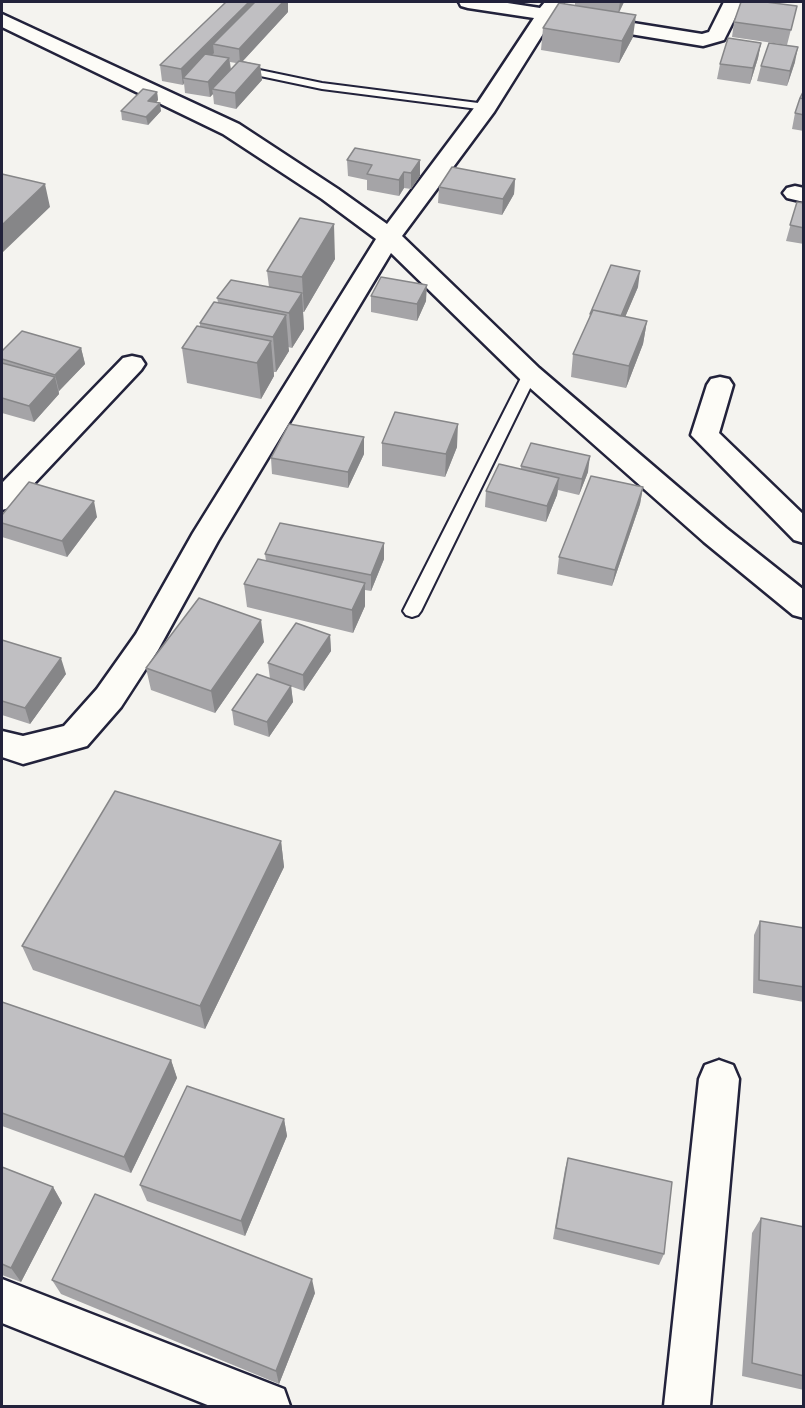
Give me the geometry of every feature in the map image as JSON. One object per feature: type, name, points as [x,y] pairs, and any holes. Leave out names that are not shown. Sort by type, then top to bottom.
[{"type":"street","points":[[468,2],[550,8],[704,40],[717,36],[733,2]]},
{"type":"street","points":[[2,744],[23,750],[75,737],[109,698],[147,642],[204,540],[389,237],[486,107],[550,8]]},
{"type":"street","points":[[2,20],[231,129],[330,194],[389,237],[530,374],[715,535],[804,607]]},
{"type":"street","points":[[2,500],[132,364]]},
{"type":"street","points":[[720,385],[705,435],[804,533]]},
{"type":"street","points":[[687,1407],[718,1079]]},
{"type":"street","points":[[2,1301],[267,1407]]},
{"type":"lane","points":[[250,71],[322,86],[486,107]]},
{"type":"lane","points":[[412,611],[530,374]]},
{"type":"building","points":[[226,2],[249,2],[181,69],[160,65]]},
{"type":"building","points":[[255,2],[283,2],[239,49],[213,44]]},
{"type":"building","points":[[741,2],[797,6],[791,30],[734,22]]},
{"type":"building","points":[[559,3],[636,15],[622,41],[543,28]]},
{"type":"building","points":[[728,38],[761,43],[753,68],[720,64]]},
{"type":"building","points":[[769,43],[798,47],[790,71],[761,66]]},
{"type":"building","points":[[205,54],[229,58],[208,82],[183,78]]},
{"type":"building","points":[[239,61],[260,65],[235,93],[212,89]]},
{"type":"building","points":[[143,89],[157,92],[148,101],[160,103],[146,117],[121,111]]},
{"type":"building","points":[[800,98],[804,99],[804,115],[795,113]]},
{"type":"building","points":[[355,148],[420,160],[411,173],[404,172],[399,180],[367,174],[372,165],[347,160]]},
{"type":"building","points":[[452,167],[515,179],[503,199],[439,187]]},
{"type":"building","points":[[2,174],[45,184],[2,225]]},
{"type":"building","points":[[797,202],[804,203],[804,228],[790,225]]},
{"type":"building","points":[[300,218],[334,224],[302,277],[267,271]]},
{"type":"building","points":[[611,265],[640,271],[621,316],[593,310],[590,314]]},
{"type":"building","points":[[381,277],[427,285],[417,304],[371,296]]},
{"type":"building","points":[[231,280],[302,293],[289,313],[217,298]]},
{"type":"building","points":[[214,302],[286,315],[273,337],[200,323]]},
{"type":"building","points":[[593,310],[647,321],[629,366],[573,354]]},
{"type":"building","points":[[197,326],[271,341],[257,363],[182,348]]},
{"type":"building","points":[[22,331],[81,348],[55,375],[2,359],[2,351]]},
{"type":"building","points":[[2,363],[55,377],[29,406],[2,398]]},
{"type":"building","points":[[395,412],[458,424],[446,454],[382,443]]},
{"type":"building","points":[[289,424],[364,437],[348,472],[271,458]]},
{"type":"building","points":[[531,443],[590,456],[582,479],[521,466]]},
{"type":"building","points":[[499,464],[559,478],[547,506],[486,491]]},
{"type":"building","points":[[591,476],[643,487],[615,570],[559,557]]},
{"type":"building","points":[[29,482],[94,501],[62,541],[2,523],[2,515]]},
{"type":"building","points":[[280,523],[384,543],[371,575],[265,554]]},
{"type":"building","points":[[258,559],[365,583],[352,610],[244,584]]},
{"type":"building","points":[[199,598],[261,620],[211,691],[146,668]]},
{"type":"building","points":[[296,623],[330,635],[303,675],[268,663]]},
{"type":"building","points":[[2,640],[61,658],[25,708],[2,701]]},
{"type":"building","points":[[257,674],[291,686],[267,722],[232,710]]},
{"type":"building","points":[[115,791],[281,841],[200,1006],[22,946]]},
{"type":"building","points":[[760,921],[804,928],[804,987],[759,980]]},
{"type":"building","points":[[2,1002],[171,1060],[124,1157],[2,1113]]},
{"type":"building","points":[[187,1086],[284,1119],[241,1221],[140,1185]]},
{"type":"building","points":[[568,1158],[672,1182],[664,1254],[556,1228]]},
{"type":"building","points":[[2,1167],[53,1187],[11,1268],[2,1264]]},
{"type":"building","points":[[95,1194],[312,1279],[276,1371],[52,1280]]},
{"type":"building","points":[[761,1218],[804,1227],[804,1376],[752,1363]]}]
